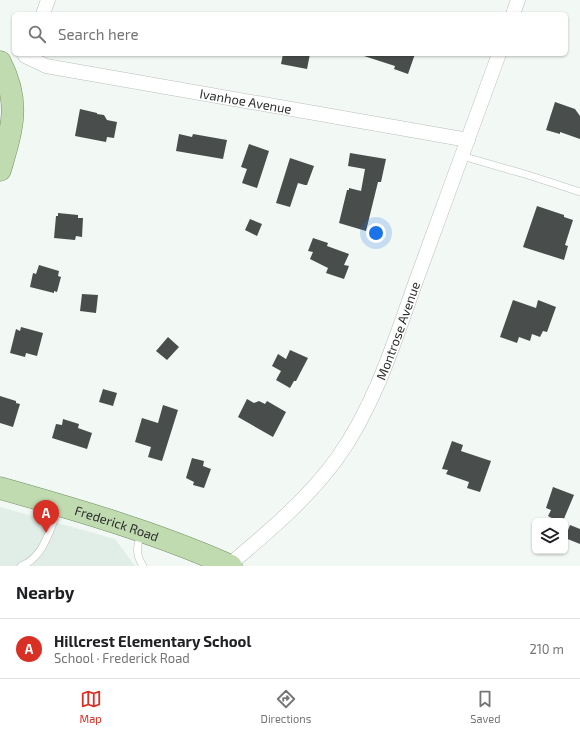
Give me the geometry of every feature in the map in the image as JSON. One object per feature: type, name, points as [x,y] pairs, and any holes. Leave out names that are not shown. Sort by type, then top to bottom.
[{"type":"main road","points":[[0,170],[11,134],[13,110],[10,89],[2,65]]},
{"type":"main road","name":"Frederick Road","points":[[0,488],[60,505],[142,532],[230,566]]},
{"type":"street","points":[[44,12],[48,0]]},
{"type":"street","points":[[514,12],[518,0]]},
{"type":"street","points":[[2,65],[24,56]]},
{"type":"street","name":"Ivanhoe Avenue","points":[[28,56],[46,66],[468,140]]},
{"type":"street","name":"Montrose Avenue","points":[[230,566],[286,517],[316,486],[339,456],[358,423],[376,386],[401,323],[497,56]]},
{"type":"lane","points":[[462,156],[580,192]]},
{"type":"lane","points":[[21,566],[32,561],[38,553],[60,505]]},
{"type":"lane","points":[[142,532],[137,547],[140,562],[143,566]]},
{"type":"shaded area","points":[[0,507],[115,539],[135,566],[0,566]]},
{"type":"building","points":[[283,56],[310,56],[307,69],[281,64]]},
{"type":"building","points":[[364,56],[414,56],[408,74],[394,69],[395,66]]},
{"type":"building","points":[[555,102],[575,109],[580,116],[580,139],[560,132],[560,134],[546,130]]},
{"type":"building","points":[[80,109],[104,115],[107,120],[117,122],[114,138],[107,137],[106,142],[75,136]]},
{"type":"building","points":[[179,134],[192,137],[193,134],[227,140],[223,159],[176,151]]},
{"type":"building","points":[[249,144],[269,151],[257,188],[242,183],[247,169],[241,167]]},
{"type":"building","points":[[350,153],[386,159],[381,182],[378,182],[366,231],[339,223],[347,190],[349,190],[349,188],[361,191],[365,169],[348,166]]},
{"type":"building","points":[[290,158],[314,166],[307,185],[298,183],[290,207],[276,203]]},
{"type":"building","points":[[537,206],[564,215],[564,217],[573,220],[565,245],[568,246],[564,260],[523,247]]},
{"type":"building","points":[[58,213],[78,215],[78,218],[83,218],[82,237],[76,236],[75,240],[54,238],[56,216],[58,216]]},
{"type":"building","points":[[250,219],[262,224],[257,236],[245,230]]},
{"type":"building","points":[[313,238],[328,243],[327,246],[349,254],[344,265],[349,266],[344,279],[326,273],[328,268],[310,259],[313,252],[308,251]]},
{"type":"building","points":[[39,265],[59,271],[58,276],[61,277],[57,292],[54,291],[54,293],[30,287],[33,273],[36,274]]},
{"type":"building","points":[[82,294],[98,295],[96,313],[80,311]]},
{"type":"building","points":[[513,300],[536,308],[538,300],[556,307],[547,332],[543,331],[540,337],[532,334],[530,341],[519,337],[517,343],[500,337]]},
{"type":"building","points":[[21,327],[43,333],[37,356],[26,353],[25,357],[10,353],[16,329],[20,331]]},
{"type":"building","points":[[168,337],[179,347],[167,360],[156,351]]},
{"type":"building","points":[[290,350],[308,358],[296,381],[294,381],[290,388],[276,380],[281,371],[272,366],[278,354],[286,359]]},
{"type":"building","points":[[103,389],[117,393],[113,406],[99,402]]},
{"type":"building","points":[[0,396],[16,401],[16,403],[20,404],[13,427],[0,423]]},
{"type":"building","points":[[247,399],[254,403],[259,401],[265,404],[267,401],[286,412],[273,437],[238,417]]},
{"type":"building","points":[[163,405],[178,410],[162,461],[148,457],[151,447],[135,442],[142,418],[158,423]]},
{"type":"building","points":[[63,419],[79,424],[78,428],[92,433],[87,449],[52,438],[56,424],[62,425]]},
{"type":"building","points":[[452,441],[463,445],[461,451],[491,461],[480,492],[467,488],[469,482],[446,474],[448,470],[442,469]]},
{"type":"building","points":[[192,458],[204,461],[203,466],[211,469],[204,488],[193,485],[194,482],[186,478]]},
{"type":"building","points":[[553,487],[574,495],[564,518],[552,518],[548,516],[551,510],[546,508]]},
{"type":"building","points":[[570,525],[580,529],[580,544],[568,539],[568,530]]},
{"type":"place","name":"Hillcrest Elementary School","points":[[46,533]]}]
